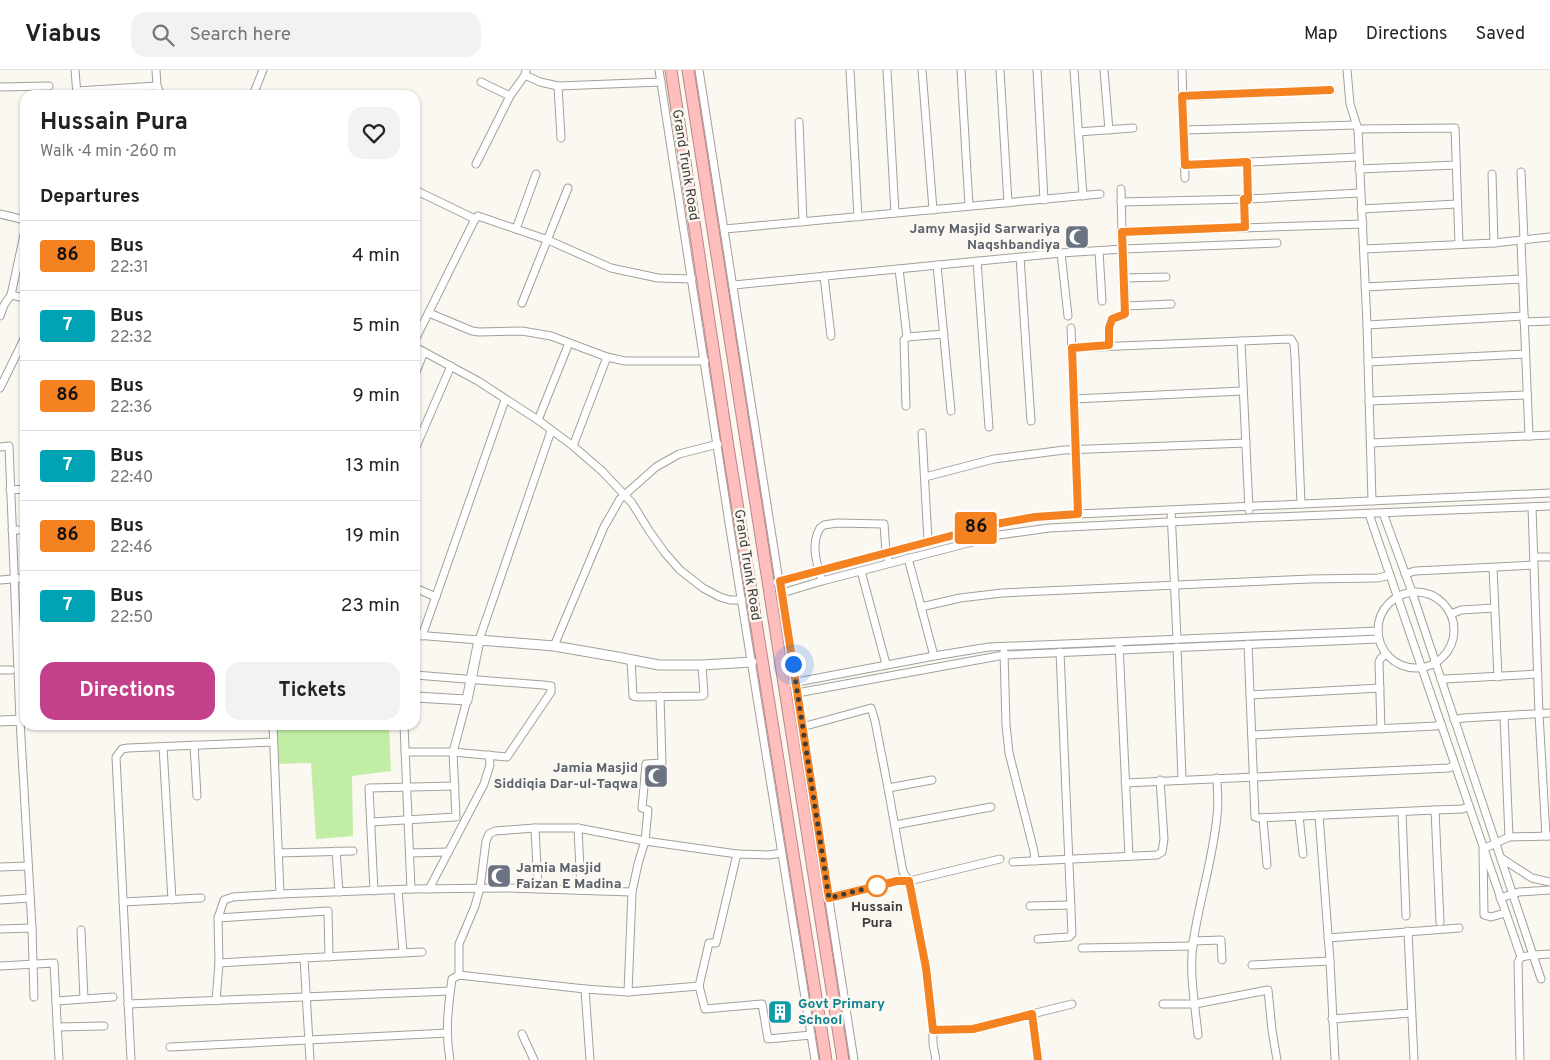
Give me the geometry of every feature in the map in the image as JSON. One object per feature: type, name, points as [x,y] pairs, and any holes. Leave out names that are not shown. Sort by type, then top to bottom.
[{"type":"highway","name":"Grand Trunk Road","points":[[671,70],[670,102],[723,446],[814,1021],[826,1060]]},
{"type":"highway","name":"Grand Trunk Road","points":[[688,70],[750,471],[774,582],[790,683],[836,1018],[844,1029],[843,1060]]},
{"type":"highway","points":[[723,446],[746,445]]},
{"type":"highway","points":[[814,1021],[836,1018]]},
{"type":"street","points":[[75,70],[77,90]]},
{"type":"street","points":[[156,70],[159,90]]},
{"type":"street","points":[[255,90],[263,70]]},
{"type":"street","points":[[659,70],[661,82],[670,102],[692,279],[705,361],[723,446],[742,600],[781,853],[814,1021],[811,1035],[815,1060]]},
{"type":"street","points":[[699,70],[763,469],[774,582],[782,593],[790,683],[797,693],[829,898],[844,1029],[854,1060]]},
{"type":"street","points":[[850,70],[858,217]]},
{"type":"street","points":[[887,70],[895,213]]},
{"type":"street","points":[[922,70],[933,210]]},
{"type":"street","points":[[961,70],[969,206]]},
{"type":"street","points":[[1000,70],[1008,203]]},
{"type":"street","points":[[1036,70],[1044,200]]},
{"type":"street","points":[[1074,70],[1083,196]]},
{"type":"street","points":[[1104,70],[1109,130]]},
{"type":"street","points":[[1182,70],[1185,178]]},
{"type":"street","points":[[1347,70],[1350,104],[1357,127],[1363,224],[1372,502]]},
{"type":"street","points":[[476,164],[510,96],[526,73],[540,82],[558,86],[661,82]]},
{"type":"street","points":[[480,82],[510,96]]},
{"type":"street","points":[[0,87],[49,86]]},
{"type":"street","points":[[111,90],[157,86]]},
{"type":"street","points":[[558,86],[561,138]]},
{"type":"street","points":[[1182,96],[1330,90]]},
{"type":"street","points":[[799,122],[803,222]]},
{"type":"street","points":[[1184,130],[1357,127],[1455,128],[1459,244]]},
{"type":"street","points":[[1078,132],[1134,128]]},
{"type":"street","points":[[1185,165],[1358,157]]},
{"type":"street","points":[[1245,227],[1247,162]]},
{"type":"street","points":[[1359,169],[1456,165]]},
{"type":"street","points":[[1521,172],[1522,279],[1529,436]]},
{"type":"street","points":[[516,229],[536,174]]},
{"type":"street","points":[[1492,174],[1494,243]]},
{"type":"street","points":[[522,303],[568,188]]},
{"type":"street","points":[[1109,345],[1110,323],[1114,317],[1125,314],[1126,306],[1121,189]]},
{"type":"street","points":[[420,192],[475,219]]},
{"type":"street","points":[[725,229],[1100,194]]},
{"type":"street","points":[[1121,202],[1360,194]]},
{"type":"street","points":[[1361,209],[1457,204]]},
{"type":"street","points":[[0,214],[20,219]]},
{"type":"street","points":[[420,330],[478,216],[548,240],[611,268],[658,278],[692,279]]},
{"type":"street","points":[[1122,232],[1363,224]]},
{"type":"street","points":[[1364,249],[1494,243],[1550,237]]},
{"type":"street","points":[[734,285],[1061,253],[1277,243]]},
{"type":"street","points":[[1099,251],[1102,301]]},
{"type":"street","points":[[1061,253],[1068,316]]},
{"type":"street","points":[[1020,257],[1031,421]]},
{"type":"street","points":[[0,316],[11,295],[20,258]]},
{"type":"street","points":[[977,261],[989,427]]},
{"type":"street","points":[[937,265],[951,411]]},
{"type":"street","points":[[899,269],[907,337],[904,340],[906,406]]},
{"type":"street","points":[[824,276],[831,336]]},
{"type":"street","points":[[1125,278],[1166,277]]},
{"type":"street","points":[[1365,287],[1522,279]]},
{"type":"street","points":[[11,295],[20,297]]},
{"type":"street","points":[[1126,306],[1171,304]]},
{"type":"street","points":[[429,313],[478,332],[522,331],[551,336],[607,357],[625,360],[705,361]]},
{"type":"street","points":[[1367,324],[1524,319],[1550,321]]},
{"type":"street","points":[[1071,328],[1078,514]]},
{"type":"street","points":[[907,337],[944,334]]},
{"type":"street","points":[[1072,348],[1288,338],[1293,341],[1301,504]]},
{"type":"street","points":[[1241,341],[1249,518]]},
{"type":"street","points":[[538,420],[569,343]]},
{"type":"street","points":[[0,388],[20,347]]},
{"type":"street","points":[[420,350],[478,381],[504,400],[538,420],[573,446],[625,494],[665,553],[680,570],[703,588],[720,597],[730,600],[742,600]]},
{"type":"street","points":[[420,362],[424,352]]},
{"type":"street","points":[[1368,362],[1525,354]]},
{"type":"street","points":[[573,446],[607,357]]},
{"type":"street","points":[[733,365],[746,364]]},
{"type":"street","points":[[420,437],[451,366]]},
{"type":"street","points":[[1074,399],[1243,391]]},
{"type":"street","points":[[1369,401],[1527,395]]},
{"type":"street","points":[[420,633],[436,597],[504,400]]},
{"type":"street","points":[[370,822],[456,817],[453,752],[467,700],[479,640],[551,431]]},
{"type":"street","points":[[922,433],[928,541]]},
{"type":"street","points":[[1371,443],[1550,435]]},
{"type":"street","points":[[925,477],[994,459],[1064,450],[1246,443]]},
{"type":"street","points":[[0,447],[9,446],[14,579],[20,630]]},
{"type":"street","points":[[554,646],[604,527],[620,499],[656,467],[679,454],[723,446]]},
{"type":"street","points":[[750,471],[763,469]]},
{"type":"street","points":[[10,490],[20,489]]},
{"type":"street","points":[[774,582],[996,524],[1035,517],[1550,493]]},
{"type":"street","points":[[1456,497],[1456,510]]},
{"type":"street","points":[[782,593],[908,558],[1022,532],[1090,525],[1550,506]]},
{"type":"street","points":[[1482,849],[1509,837],[1548,836],[1538,674],[1532,507]]},
{"type":"street","points":[[1171,510],[1182,779]]},
{"type":"street","points":[[1383,513],[1412,592],[1541,979]]},
{"type":"street","points":[[1369,514],[1482,849],[1521,957]]},
{"type":"street","points":[[822,581],[814,541],[820,528],[824,525],[837,523],[884,524],[886,552],[889,563]]},
{"type":"street","points":[[12,530],[20,530]]},
{"type":"street","points":[[1405,574],[1415,570],[1493,568],[1550,557]]},
{"type":"street","points":[[908,558],[934,656]]},
{"type":"street","points":[[1493,568],[1498,677]]},
{"type":"street","points":[[861,571],[886,664]]},
{"type":"street","points":[[921,607],[983,594],[1310,579],[1378,578],[1390,575]]},
{"type":"street","points":[[0,580],[20,578]]},
{"type":"street","points":[[420,590],[436,597]]},
{"type":"street","points":[[1412,592],[1424,593],[1435,597],[1444,604],[1451,614],[1454,638],[1449,650],[1436,664],[1422,668],[1402,666],[1386,654],[1379,639],[1380,619],[1385,609],[1398,597],[1412,592]]},
{"type":"street","points":[[1451,614],[1464,609],[1494,608]]},
{"type":"street","points":[[790,683],[886,664],[1004,646],[1177,643],[1290,634],[1378,631]]},
{"type":"street","points":[[1290,634],[1290,642]]},
{"type":"street","points":[[420,635],[554,646],[659,665],[752,662]]},
{"type":"street","points":[[1211,641],[1248,644],[1379,639]]},
{"type":"street","points":[[1248,644],[1254,814],[1258,818],[1462,809],[1468,807]]},
{"type":"street","points":[[797,693],[1004,655],[1060,652],[1119,645]]},
{"type":"street","points":[[1119,645],[1129,856]]},
{"type":"street","points":[[1004,646],[1008,746],[1035,861]]},
{"type":"street","points":[[20,649],[18,671],[20,691]]},
{"type":"street","points":[[1038,939],[1071,936],[1070,859],[1060,652]]},
{"type":"street","points":[[1381,729],[1379,662],[1386,654]]},
{"type":"street","points":[[630,660],[633,696],[702,696],[704,695],[702,665]]},
{"type":"street","points":[[0,670],[18,671]]},
{"type":"street","points":[[1441,680],[1538,674]]},
{"type":"street","points":[[405,752],[453,752],[507,757],[551,692],[551,686],[420,675]]},
{"type":"street","points":[[1250,695],[1380,688]]},
{"type":"street","points":[[628,992],[632,892],[645,841],[648,810],[642,808],[646,764],[662,762],[660,696]]},
{"type":"street","points":[[420,697],[467,700]]},
{"type":"street","points":[[802,727],[871,708],[903,872],[909,881],[926,968],[936,1060]]},
{"type":"street","points":[[1454,720],[1550,713]]},
{"type":"street","points":[[1504,716],[1509,837]]},
{"type":"street","points":[[0,721],[20,720]]},
{"type":"street","points":[[1252,735],[1436,726],[1441,724]]},
{"type":"street","points":[[23,730],[34,997]]},
{"type":"street","points":[[273,730],[280,894]]},
{"type":"street","points":[[404,730],[411,889]]},
{"type":"street","points":[[131,1060],[116,757],[122,749],[273,742]]},
{"type":"street","points":[[194,745],[197,796]]},
{"type":"street","points":[[162,747],[172,900]]},
{"type":"street","points":[[429,889],[484,784],[490,765],[489,755]]},
{"type":"street","points":[[1125,783],[1449,768],[1454,765]]},
{"type":"street","points":[[1198,1035],[1193,943],[1215,832],[1218,803],[1217,778]]},
{"type":"street","points":[[888,788],[932,780]]},
{"type":"street","points":[[1013,862],[1156,855],[1162,852],[1164,839],[1160,780]]},
{"type":"street","points":[[374,891],[369,788],[455,786]]},
{"type":"street","points":[[895,825],[991,807]]},
{"type":"street","points":[[1435,810],[1440,922]]},
{"type":"street","points":[[1402,812],[1406,916]]},
{"type":"street","points":[[1318,815],[1330,961],[1335,1060]]},
{"type":"street","points":[[1300,816],[1303,854]]},
{"type":"street","points":[[1264,818],[1267,865]]},
{"type":"street","points":[[460,975],[459,944],[475,906],[480,888],[486,841],[489,834],[495,831],[535,828],[578,828],[645,841],[737,854],[769,855],[781,853]]},
{"type":"street","points":[[535,828],[538,889]]},
{"type":"street","points":[[578,828],[581,890]]},
{"type":"street","points":[[1482,849],[1484,915],[1491,917],[1505,913]]},
{"type":"street","points":[[336,851],[338,892]]},
{"type":"street","points":[[278,853],[353,851]]},
{"type":"street","points":[[410,853],[448,852]]},
{"type":"street","points":[[737,854],[716,943],[709,943],[700,986],[705,1009],[762,1004],[768,1040],[811,1035]]},
{"type":"street","points":[[1501,858],[1518,870],[1550,882]]},
{"type":"street","points":[[829,898],[897,881],[909,881],[1000,860]]},
{"type":"street","points":[[0,867],[28,866]]},
{"type":"street","points":[[1541,880],[1541,890]]},
{"type":"street","points":[[216,1001],[219,963],[218,918],[224,900],[233,897],[411,889],[480,888],[632,892]]},
{"type":"street","points":[[398,890],[402,953]]},
{"type":"street","points":[[1500,898],[1513,893],[1550,890]]},
{"type":"street","points":[[0,900],[30,898]]},
{"type":"street","points":[[123,902],[201,898]]},
{"type":"street","points":[[1030,906],[1071,905]]},
{"type":"street","points":[[218,918],[328,911],[329,957]]},
{"type":"street","points":[[0,929],[32,928]]},
{"type":"street","points":[[1328,938],[1459,928]]},
{"type":"street","points":[[81,930],[84,999]]},
{"type":"street","points":[[1408,931],[1414,1060]]},
{"type":"street","points":[[1082,948],[1221,940],[1222,960]]},
{"type":"street","points":[[219,963],[422,952]]},
{"type":"street","points":[[1521,957],[1550,954]]},
{"type":"street","points":[[1520,1060],[1518,962],[1521,957]]},
{"type":"street","points":[[304,958],[310,1060]]},
{"type":"street","points":[[1252,966],[1330,961]]},
{"type":"street","points":[[0,966],[54,963],[58,1060]]},
{"type":"street","points":[[450,1060],[447,1044],[448,1007],[452,980],[460,975],[628,992],[700,986]]},
{"type":"street","points":[[585,989],[590,1060]]},
{"type":"street","points":[[1163,1004],[1195,1004],[1268,990],[1277,1060]]},
{"type":"street","points":[[128,1004],[450,991]]},
{"type":"street","points":[[56,1001],[114,997]]},
{"type":"street","points":[[933,1030],[973,1029],[1072,1004]]},
{"type":"street","points":[[1332,1019],[1411,1013]]},
{"type":"street","points":[[1032,1014],[1038,1060]]},
{"type":"street","points":[[57,1027],[104,1026]]},
{"type":"street","points":[[170,1047],[447,1033]]},
{"type":"street","points":[[522,1034],[534,1060]]},
{"type":"green space","points":[[273,730],[389,730],[391,771],[352,776],[353,836],[316,839],[311,763],[274,764]]},
{"type":"bus line","name":"86","points":[[1038,1060],[1032,1014],[973,1029],[933,1030],[926,968],[909,881],[897,881],[829,898],[780,581],[996,524],[1035,517],[1078,514],[1072,348],[1109,345],[1109,328],[1112,319],[1125,314],[1122,232],[1245,227],[1244,199],[1248,200],[1247,162],[1185,165],[1182,96],[1330,90]]},
{"type":"place","name":"Jamy Masjid Sarwariya Naqshbandiya","points":[[1077,237]]},
{"type":"place","name":"Jamia Masjid Siddiqia Dar-ul-Taqwa","points":[[656,776]]},
{"type":"place","name":"Jamia Masjid Faizan E Madina","points":[[499,876]]},
{"type":"place","name":"Hussain Pura","points":[[877,886]]},
{"type":"place","name":"Govt Primary School","points":[[780,1012]]},
{"type":"route","points":[[793,664],[829,898],[880,885],[877,886]]}]
